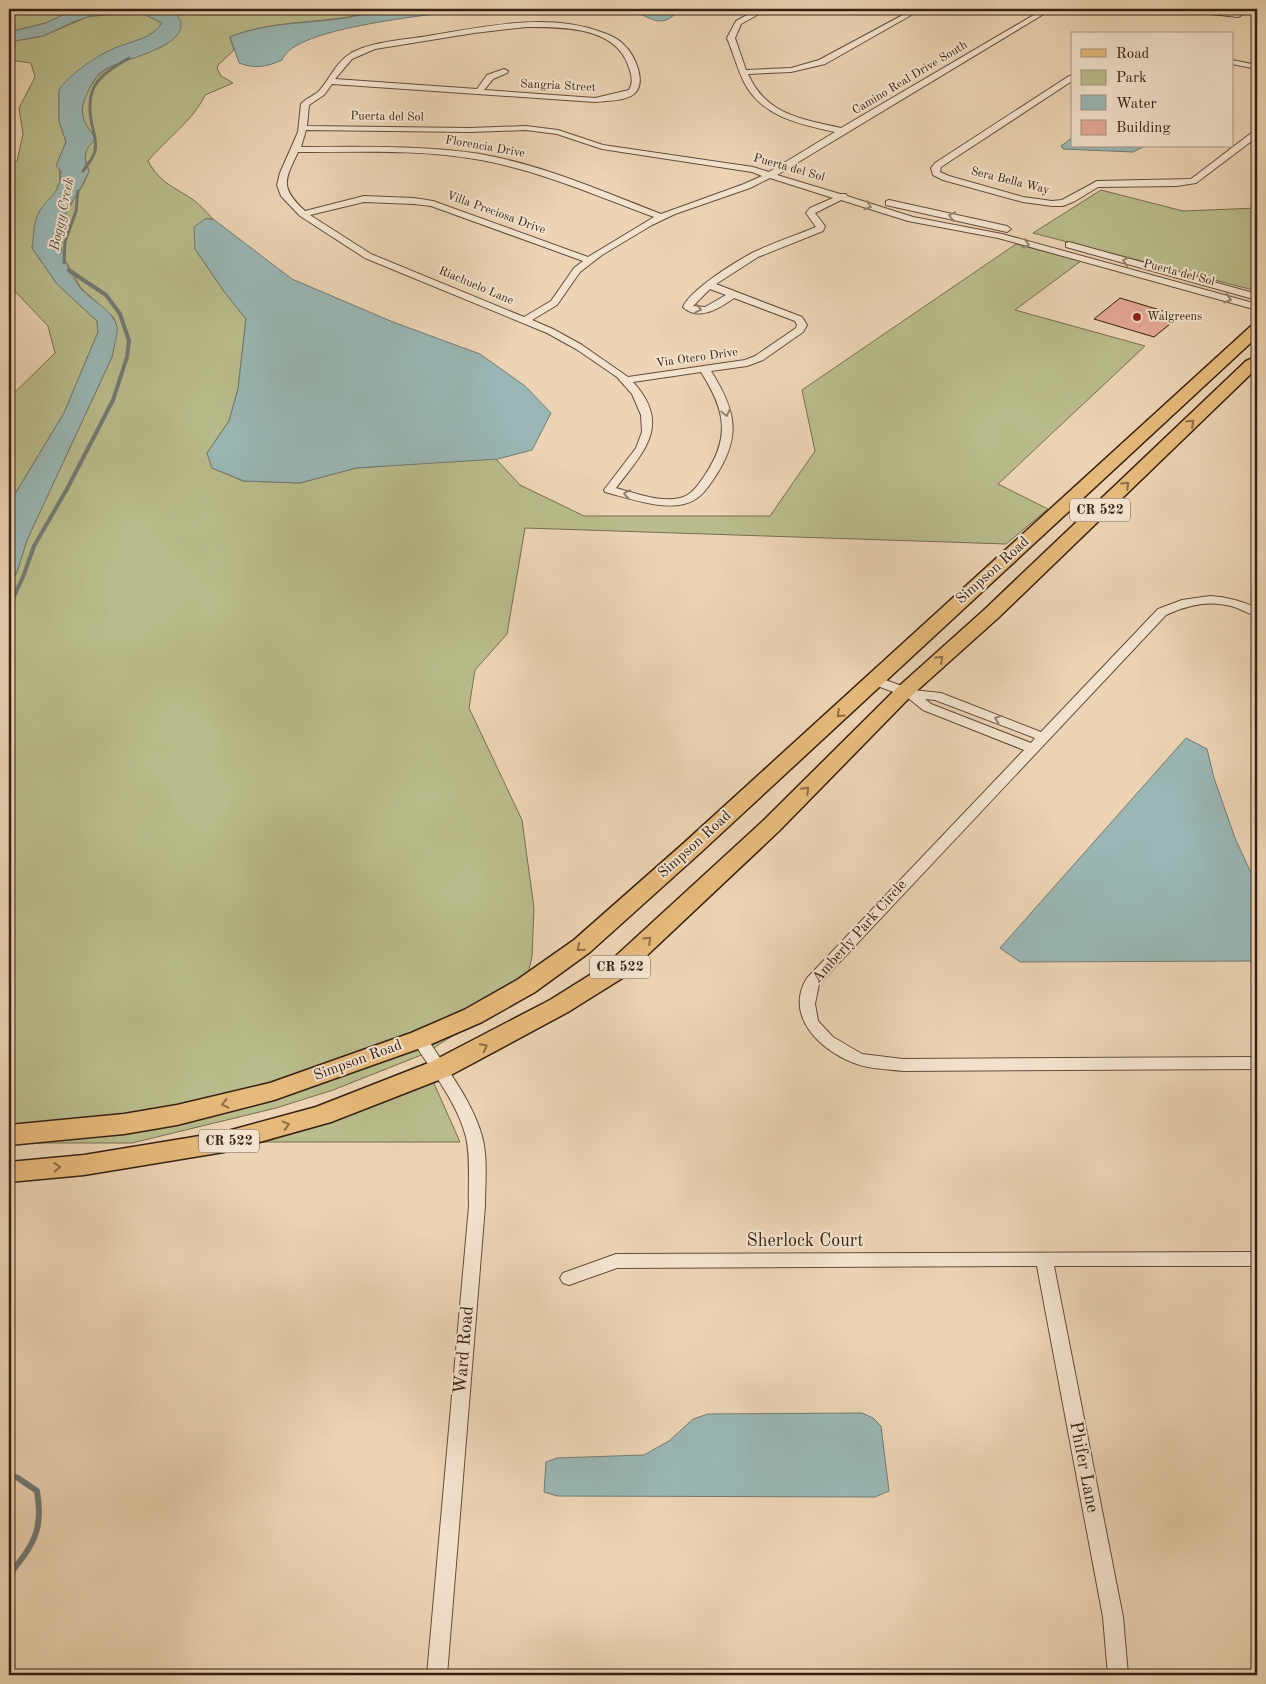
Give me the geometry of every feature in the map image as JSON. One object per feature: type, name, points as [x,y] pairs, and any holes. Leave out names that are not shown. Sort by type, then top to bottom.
[{"type":"main road","name":"Simpson Road","points":[[9,1135],[124,1124],[178,1115],[274,1091],[420,1039],[500,1002],[556,966],[582,946],[876,681],[1257,329]]},
{"type":"main road","name":"Simpson Road","points":[[9,1172],[84,1164],[224,1142],[322,1115],[440,1069],[559,1006],[616,971],[772,825],[1039,566],[1082,528],[1254,363]]},
{"type":"main road","points":[[1039,566],[1050,549],[1076,525],[1077,513],[1068,504]]},
{"type":"street","points":[[764,9],[747,16],[736,24],[732,31],[731,38],[752,91],[760,100],[774,110],[794,118],[842,131]]},
{"type":"street","points":[[745,72],[777,71],[806,67],[822,62],[919,9]]},
{"type":"street","name":"Camino Real Drive South","points":[[525,320],[554,304],[577,270],[599,253],[662,217],[720,197],[772,175],[792,172],[842,131],[1049,9]]},
{"type":"street","points":[[1183,9],[1238,15]]},
{"type":"street","name":"Sangria Street","points":[[303,121],[305,104],[321,94],[330,82],[348,58],[372,47],[501,27],[531,25],[573,28],[613,40],[627,52],[637,83],[634,89],[628,93],[600,100],[330,82]]},
{"type":"street","points":[[850,37],[862,40]]},
{"type":"street","points":[[1234,62],[1257,68]]},
{"type":"street","points":[[478,93],[490,77],[504,71]]},
{"type":"street","name":"Sera Bella Way","points":[[1071,79],[938,164],[935,168],[936,173],[946,178],[1010,195],[1042,203],[1056,204],[1068,202],[1090,186],[1097,184],[1183,183],[1192,181],[1257,133]]},
{"type":"street","name":"Riachuelo Lane","points":[[303,121],[295,149],[282,176],[280,185],[284,197],[303,214],[368,256],[550,331],[579,347],[625,380],[637,393],[646,415],[647,432],[641,448],[609,490],[677,502],[690,499],[698,494],[720,462],[726,449],[729,433],[727,414],[720,393],[705,370]]},
{"type":"street","name":"Puerta del Sol","points":[[303,121],[472,125],[516,122],[567,128],[622,145],[792,172],[895,205],[973,220],[1257,297]]},
{"type":"street","name":"Puerta del Sol","points":[[303,121],[470,130],[526,128],[558,132],[602,147],[754,170],[911,219],[999,236],[1257,307]]},
{"type":"street","name":"Florencia Drive","points":[[295,149],[418,150],[489,158],[537,170],[662,217]]},
{"type":"street","points":[[733,294],[709,310],[690,309],[688,305],[709,285],[755,255],[820,229],[821,226],[810,213],[823,204],[853,192]]},
{"type":"street","name":"Villa Preciosa Drive","points":[[303,214],[364,199],[414,201],[433,204],[589,260]]},
{"type":"street","points":[[965,229],[973,220]]},
{"type":"street","name":"Via Otero Drive","points":[[625,380],[747,363],[760,358],[800,330],[802,325],[799,320],[709,285]]},
{"type":"street","name":"Amberly Park Circle","points":[[1257,612],[1225,601],[1201,599],[1181,602],[1162,612],[812,982],[807,1004],[812,1022],[828,1041],[858,1059],[903,1065],[1257,1063]]},
{"type":"street","points":[[876,681],[908,693],[937,696],[1043,737]]},
{"type":"street","points":[[908,693],[927,707],[1032,748]]},
{"type":"street","name":"Ward Road","points":[[420,1039],[464,1110],[474,1137],[477,1206],[437,1675]]},
{"type":"street","name":"Phifer Lane","points":[[1044,1260],[1113,1617],[1118,1675]]},
{"type":"street","name":"Sherlock Court","points":[[569,1278],[616,1261],[1257,1260]]},
{"type":"green space","points":[[9,9],[84,9],[73,10],[46,23],[9,32]]},
{"type":"green space","points":[[164,9],[381,9],[344,18],[267,27],[230,37],[234,50],[217,68],[221,76],[233,83],[205,95],[194,113],[148,161],[161,178],[196,202],[213,219],[205,219],[195,249],[223,290],[246,319],[238,389],[229,421],[207,453],[212,468],[243,481],[300,483],[356,468],[495,458],[520,485],[584,516],[770,516],[815,451],[802,390],[1016,244],[1081,261],[1015,310],[1145,346],[998,484],[1048,509],[1006,544],[525,528],[507,634],[475,670],[469,708],[522,820],[534,908],[532,956],[526,985],[473,1023],[424,1054],[333,1090],[276,1108],[132,1143],[9,1143],[9,588],[17,572],[27,540],[112,357],[117,329],[114,318],[81,288],[61,253],[59,231],[66,212],[84,183],[89,171],[85,158],[90,131],[83,118],[84,100],[93,83],[108,68],[161,47],[174,37],[180,29],[174,11]]},
{"type":"green space","points":[[122,13],[144,14],[162,23],[150,35],[101,55],[59,90],[59,121],[66,142],[59,159],[60,181],[54,196],[39,212],[32,248],[57,284],[97,321],[98,332],[64,413],[9,504],[9,398],[55,353],[48,326],[9,285],[9,166],[17,161],[23,134],[19,108],[35,77],[31,63],[9,60],[9,42],[43,36],[87,17]]},
{"type":"green space","points":[[1101,190],[1183,211],[1257,208],[1257,291],[1033,233]]},
{"type":"green space","points":[[432,1079],[460,1142],[207,1142]]},
{"type":"water","points":[[164,9],[174,11],[180,19],[181,25],[179,33],[161,47],[101,72],[92,84],[82,107],[85,123],[96,139],[89,146],[85,158],[89,171],[62,221],[59,236],[60,243],[65,260],[77,283],[115,321],[117,334],[112,357],[27,540],[17,572],[9,588],[9,504],[64,413],[98,332],[97,321],[57,284],[32,248],[37,216],[59,186],[61,171],[56,166],[66,142],[59,121],[59,90],[69,78],[92,60],[108,51],[153,33],[162,23],[144,14],[94,15],[73,22],[43,36],[9,42],[9,32],[46,23],[73,10]]},
{"type":"water","points":[[381,9],[472,9],[368,24],[338,31],[312,39],[292,48],[282,60],[260,66],[239,63],[230,37],[268,27],[363,15]]},
{"type":"water","points":[[629,9],[679,9],[667,20],[661,21]]},
{"type":"water","points":[[1071,139],[1071,148],[1141,148],[1133,152],[1063,149],[1061,146]]},
{"type":"water","points":[[205,219],[213,219],[292,279],[393,322],[480,354],[525,386],[551,413],[532,450],[498,459],[356,468],[300,483],[244,481],[212,468],[207,453],[229,421],[238,389],[246,319],[223,290],[195,249],[194,227]]},
{"type":"water","points":[[1186,738],[1207,749],[1214,778],[1235,838],[1257,886],[1257,961],[1020,962],[1000,948]]},
{"type":"water","points":[[862,1413],[873,1418],[881,1426],[889,1491],[875,1497],[557,1496],[544,1492],[546,1462],[557,1458],[644,1455],[669,1441],[693,1419],[708,1414]]},
{"type":"building","name":"Walgreens","points":[[1120,298],[1180,316],[1154,337],[1094,319]]},
{"type":"waterway","name":"Boggy Creek","points":[[83,171],[93,157],[96,148],[90,112],[92,92],[102,77],[129,58]]},
{"type":"waterway","name":"Boggy Creek","points":[[64,263],[65,242],[76,211],[78,191]]},
{"type":"waterway","name":"Boggy Creek","points":[[9,607],[23,577],[34,546],[67,489],[113,400],[127,357],[129,341],[120,314],[106,295],[70,271]]},
{"type":"waterway","name":"Boggy Creek","points":[[9,1475],[18,1478],[37,1491],[39,1505],[38,1527],[35,1537],[9,1575]]},
{"type":"place","name":"Walgreens","points":[[1137,317]]}]
